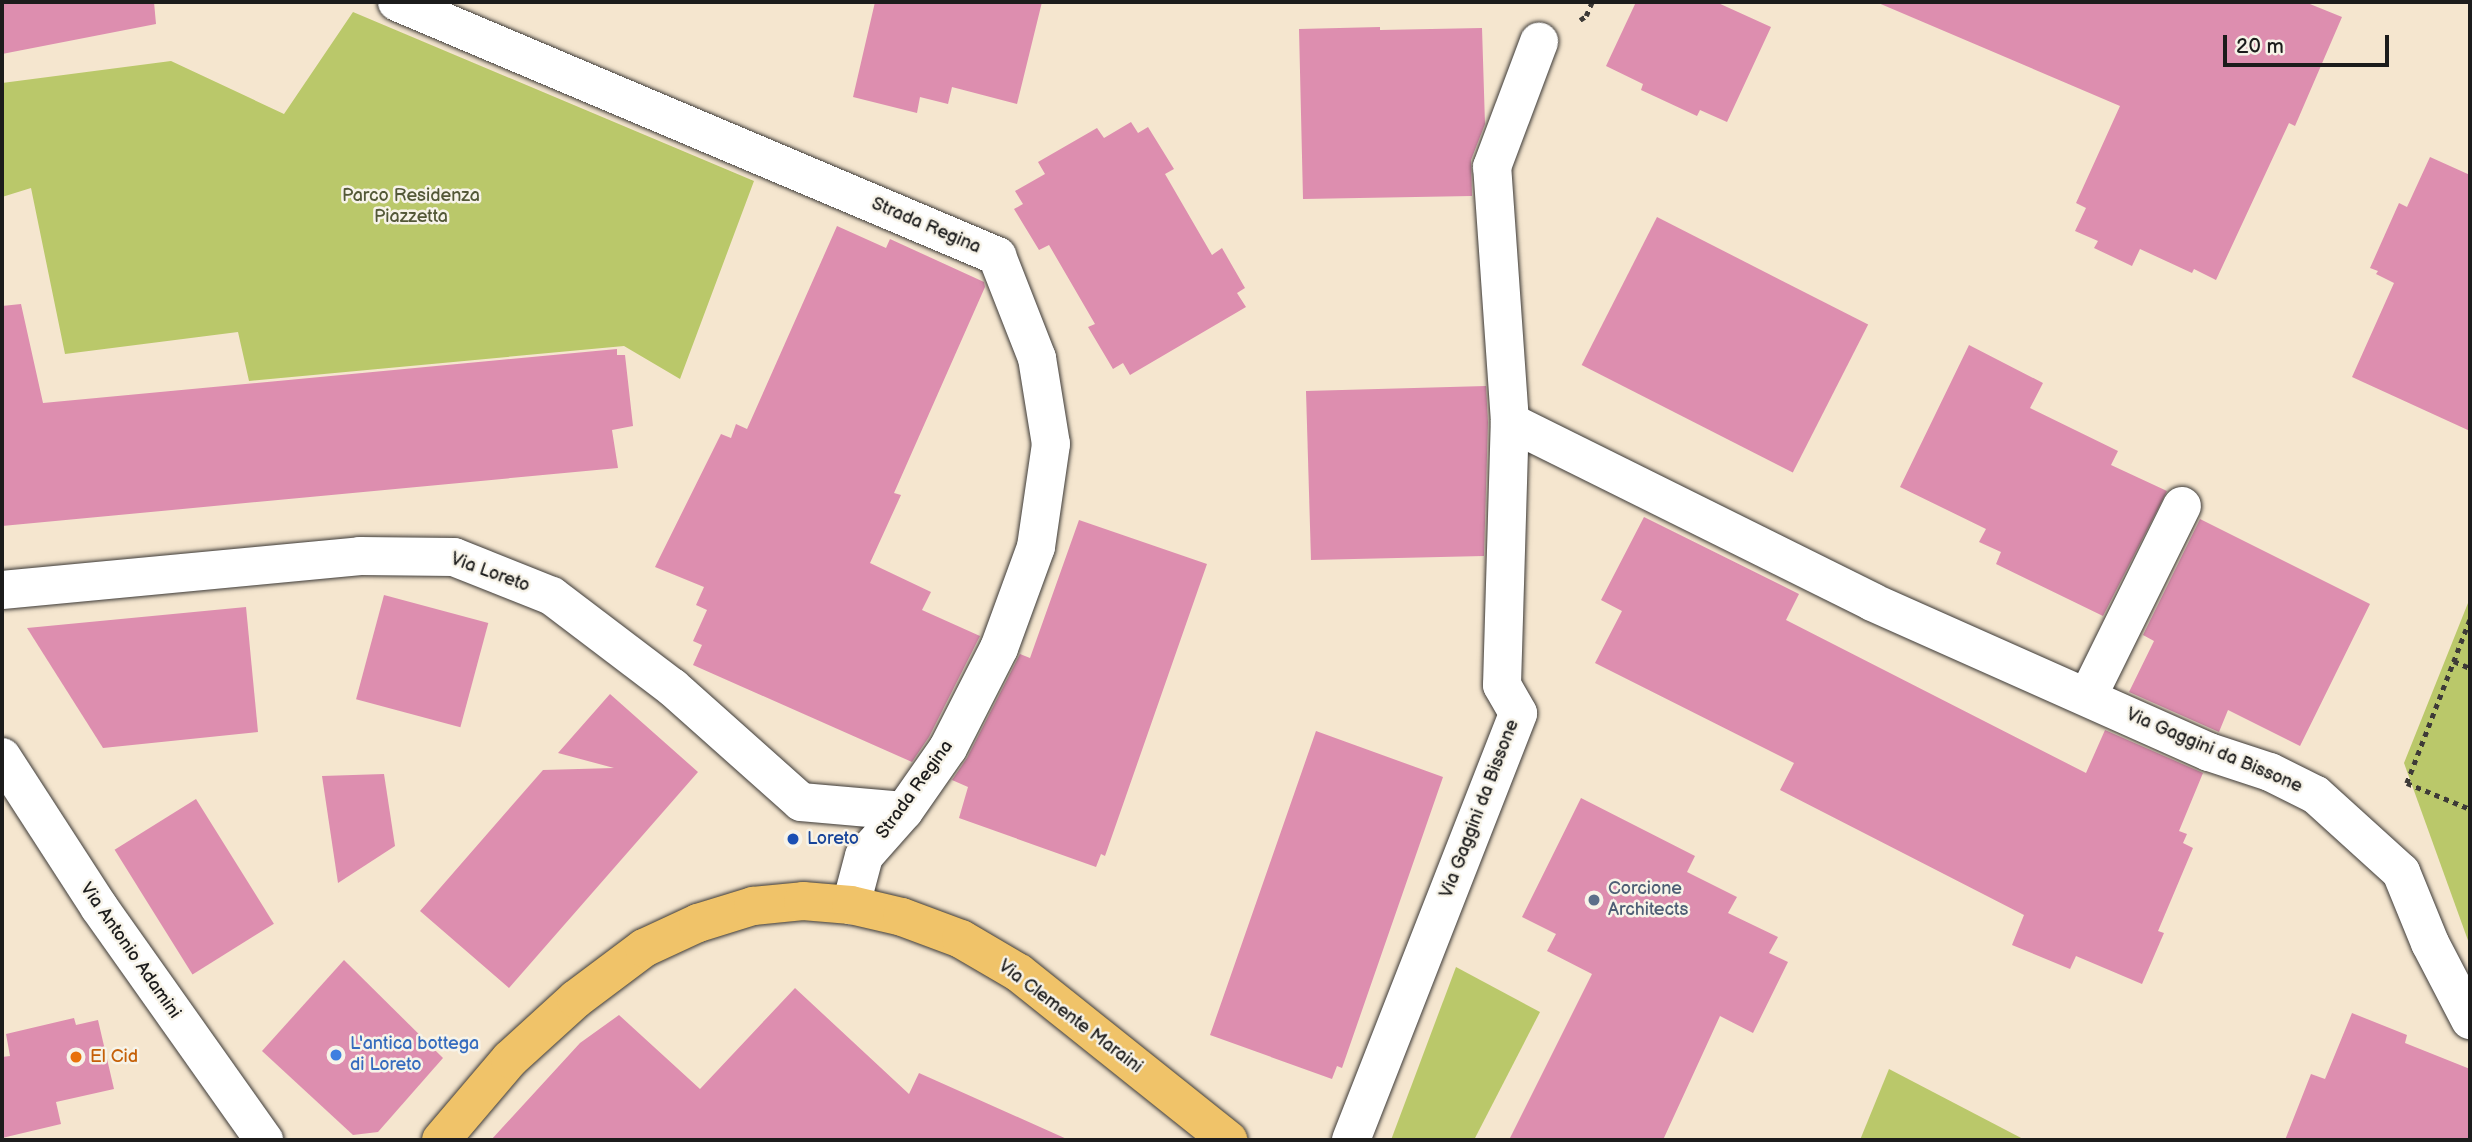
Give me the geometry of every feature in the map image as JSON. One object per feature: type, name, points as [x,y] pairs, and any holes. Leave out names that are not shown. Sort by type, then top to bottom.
[{"type":"main road","name":"Via Clemente Maraini","points":[[441,1140],[510,1059],[576,999],[644,948],[698,922],[753,906],[803,901],[851,905],[902,917],[961,939],[1019,973],[1228,1140]]},
{"type":"street","name":"Strada Regina","points":[[397,2],[997,256],[1037,358],[1051,444],[1036,547],[999,648],[948,748],[904,811],[864,856],[851,905]]},
{"type":"street","name":"Via Gaggini da Bissone","points":[[1351,1140],[1518,713],[1502,685],[1510,422],[1492,167],[1539,42]]},
{"type":"street","name":"Via Gaggini da Bissone","points":[[1510,422],[1872,602],[2209,752],[2270,772],[2316,795],[2402,872],[2430,943],[2470,1020]]},
{"type":"street","points":[[2088,696],[2182,506]]},
{"type":"street","name":"Via Loreto","points":[[2,590],[360,555],[454,557],[552,596],[672,688],[801,802],[904,811]]},
{"type":"street","name":"Via Antonio Adamini","points":[[2,757],[99,907],[264,1140]]},
{"type":"path","points":[[2470,620],[2407,783],[2470,809]]},
{"type":"path","points":[[2454,661],[2470,668]]},
{"type":"green space","name":"Parco Residenza Piazzetta","points":[[353,12],[754,181],[680,379],[624,346],[249,381],[238,332],[65,354],[31,188],[2,197],[2,83],[171,61],[284,114]]},
{"type":"green space","points":[[2470,598],[2470,946],[2404,763]]},
{"type":"green space","points":[[1456,967],[1540,1012],[1474,1140],[1391,1140]]},
{"type":"green space","points":[[1889,1069],[2025,1140],[1860,1140]]},
{"type":"building","points":[[2,2],[154,2],[156,24],[2,54]]},
{"type":"building","points":[[875,2],[1042,2],[1017,104],[952,87],[948,104],[920,97],[917,113],[853,97]]},
{"type":"building","points":[[1636,2],[1716,2],[1771,27],[1727,122],[1700,110],[1697,116],[1641,90],[1643,84],[1606,66]]},
{"type":"building","points":[[1876,2],[2305,2],[2342,17],[2295,126],[2289,123],[2216,280],[2194,269],[2192,273],[2140,249],[2132,266],[2094,248],[2098,241],[2075,231],[2086,208],[2076,203],[2120,106]]},
{"type":"building","points":[[1380,27],[1380,30],[1482,28],[1485,124],[1471,160],[1472,196],[1303,199],[1299,29]]},
{"type":"building","points":[[1131,122],[1138,133],[1148,127],[1174,169],[1165,174],[1212,255],[1222,248],[1245,288],[1237,293],[1246,307],[1130,375],[1123,363],[1113,369],[1088,327],[1095,324],[1049,245],[1039,250],[1014,209],[1023,204],[1015,191],[1045,174],[1038,162],[1097,128],[1104,138]]},
{"type":"building","points":[[2430,157],[2470,175],[2470,431],[2352,377],[2394,283],[2370,268],[2399,203],[2407,207]]},
{"type":"building","points":[[1657,217],[1868,325],[1793,473],[1582,365]]},
{"type":"building","points":[[837,226],[886,248],[890,239],[984,282],[985,287],[894,493],[901,495],[870,563],[931,592],[922,610],[980,636],[929,737],[912,762],[693,665],[702,645],[693,641],[707,610],[696,605],[704,587],[655,567],[721,434],[731,438],[736,424],[747,429]]},
{"type":"building","points":[[21,304],[43,403],[617,349],[617,355],[625,355],[633,426],[612,430],[618,468],[2,526],[2,306]]},
{"type":"building","points":[[1969,345],[2043,383],[2030,408],[2118,451],[2111,465],[2167,491],[2103,616],[1996,564],[2001,552],[1979,542],[1986,529],[1900,487]]},
{"type":"building","points":[[1486,386],[1488,422],[1484,556],[1311,560],[1306,391]]},
{"type":"building","points":[[1644,517],[1799,594],[1786,620],[2086,773],[2105,730],[2203,773],[2179,831],[2187,834],[2183,843],[2193,848],[2158,931],[2164,933],[2142,984],[2076,956],[2070,969],[2012,945],[2024,915],[1780,790],[1794,763],[1595,663],[1622,611],[1601,600]]},
{"type":"building","points":[[2200,519],[2370,604],[2300,746],[2228,710],[2219,732],[2129,692],[2154,641],[2143,635]]},
{"type":"building","points":[[1079,520],[1207,564],[1105,856],[1101,854],[1096,867],[959,818],[968,787],[952,780],[967,758],[1020,654],[1030,658]]},
{"type":"building","points":[[384,595],[488,623],[460,727],[356,699]]},
{"type":"building","points":[[246,607],[258,732],[103,748],[27,628]]},
{"type":"building","points":[[610,694],[698,772],[509,988],[420,911],[543,770],[614,768],[558,753]]},
{"type":"building","points":[[1316,731],[1443,777],[1342,1068],[1337,1066],[1332,1079],[1210,1035]]},
{"type":"building","points":[[384,774],[395,846],[338,883],[322,776]]},
{"type":"building","points":[[1581,798],[1695,856],[1687,872],[1737,897],[1728,913],[1778,937],[1769,953],[1788,962],[1753,1033],[1720,1016],[1663,1140],[1509,1140],[1592,974],[1547,951],[1556,934],[1522,917]]},
{"type":"building","points":[[196,799],[274,924],[192,975],[115,850]]},
{"type":"building","points":[[344,960],[443,1058],[378,1132],[353,1135],[262,1051]]},
{"type":"building","points":[[795,988],[909,1094],[919,1073],[1069,1140],[491,1140],[580,1043],[619,1015],[700,1089]]},
{"type":"building","points":[[2352,1013],[2407,1035],[2405,1043],[2470,1069],[2470,1140],[2285,1140],[2311,1074],[2325,1079]]},
{"type":"building","points":[[74,1018],[76,1025],[98,1020],[114,1089],[56,1102],[61,1124],[2,1138],[2,1057],[10,1056],[6,1034]]},
{"type":"place","name":"Loreto","points":[[793,839]]},
{"type":"place","name":"Corcione Architects","points":[[1594,900]]},
{"type":"place","name":"L'antica bottega di Loreto","points":[[336,1055]]},
{"type":"place","name":"El Cid","points":[[76,1057]]}]
